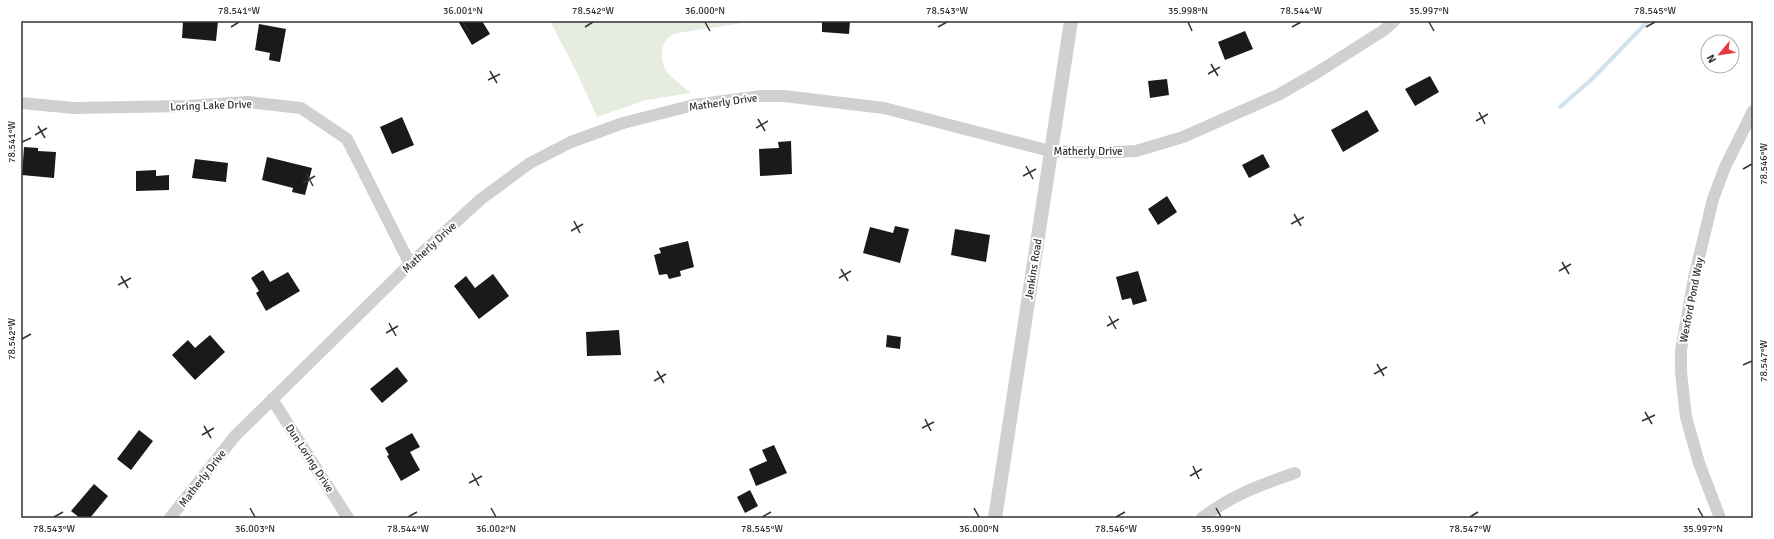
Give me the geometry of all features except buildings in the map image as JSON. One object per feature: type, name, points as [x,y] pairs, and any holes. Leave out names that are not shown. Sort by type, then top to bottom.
[{"type":"street","name":"Jenkins Road","points":[[995,518],[1071,21]]},
{"type":"street","name":"Matherly Drive","points":[[170,518],[235,436],[410,264],[482,199],[530,163],[571,142],[623,124],[694,105],[761,96],[784,96],[884,108],[1050,151],[1095,153],[1136,151],[1183,136],[1278,95],[1318,72],[1384,30],[1394,21]]},
{"type":"street","name":"Loring Lake Drive","points":[[21,103],[74,108],[186,106],[248,102],[301,108],[347,140],[410,264]]},
{"type":"street","name":"Wexford Pond Way","points":[[1720,518],[1699,463],[1686,417],[1682,392],[1681,350],[1694,278],[1713,199],[1725,167],[1753,110]]},
{"type":"street","name":"Dun Loring Drive","points":[[272,399],[348,518]]},
{"type":"street","points":[[1202,518],[1232,498],[1267,482],[1295,473]]},
{"type":"shaded area","points":[[550,21],[743,21],[743,23],[677,33],[667,39],[662,49],[662,61],[664,67],[670,75],[691,93],[646,100],[597,117],[576,71]]},
{"type":"waterway","points":[[1560,107],[1592,79],[1648,21]]}]
